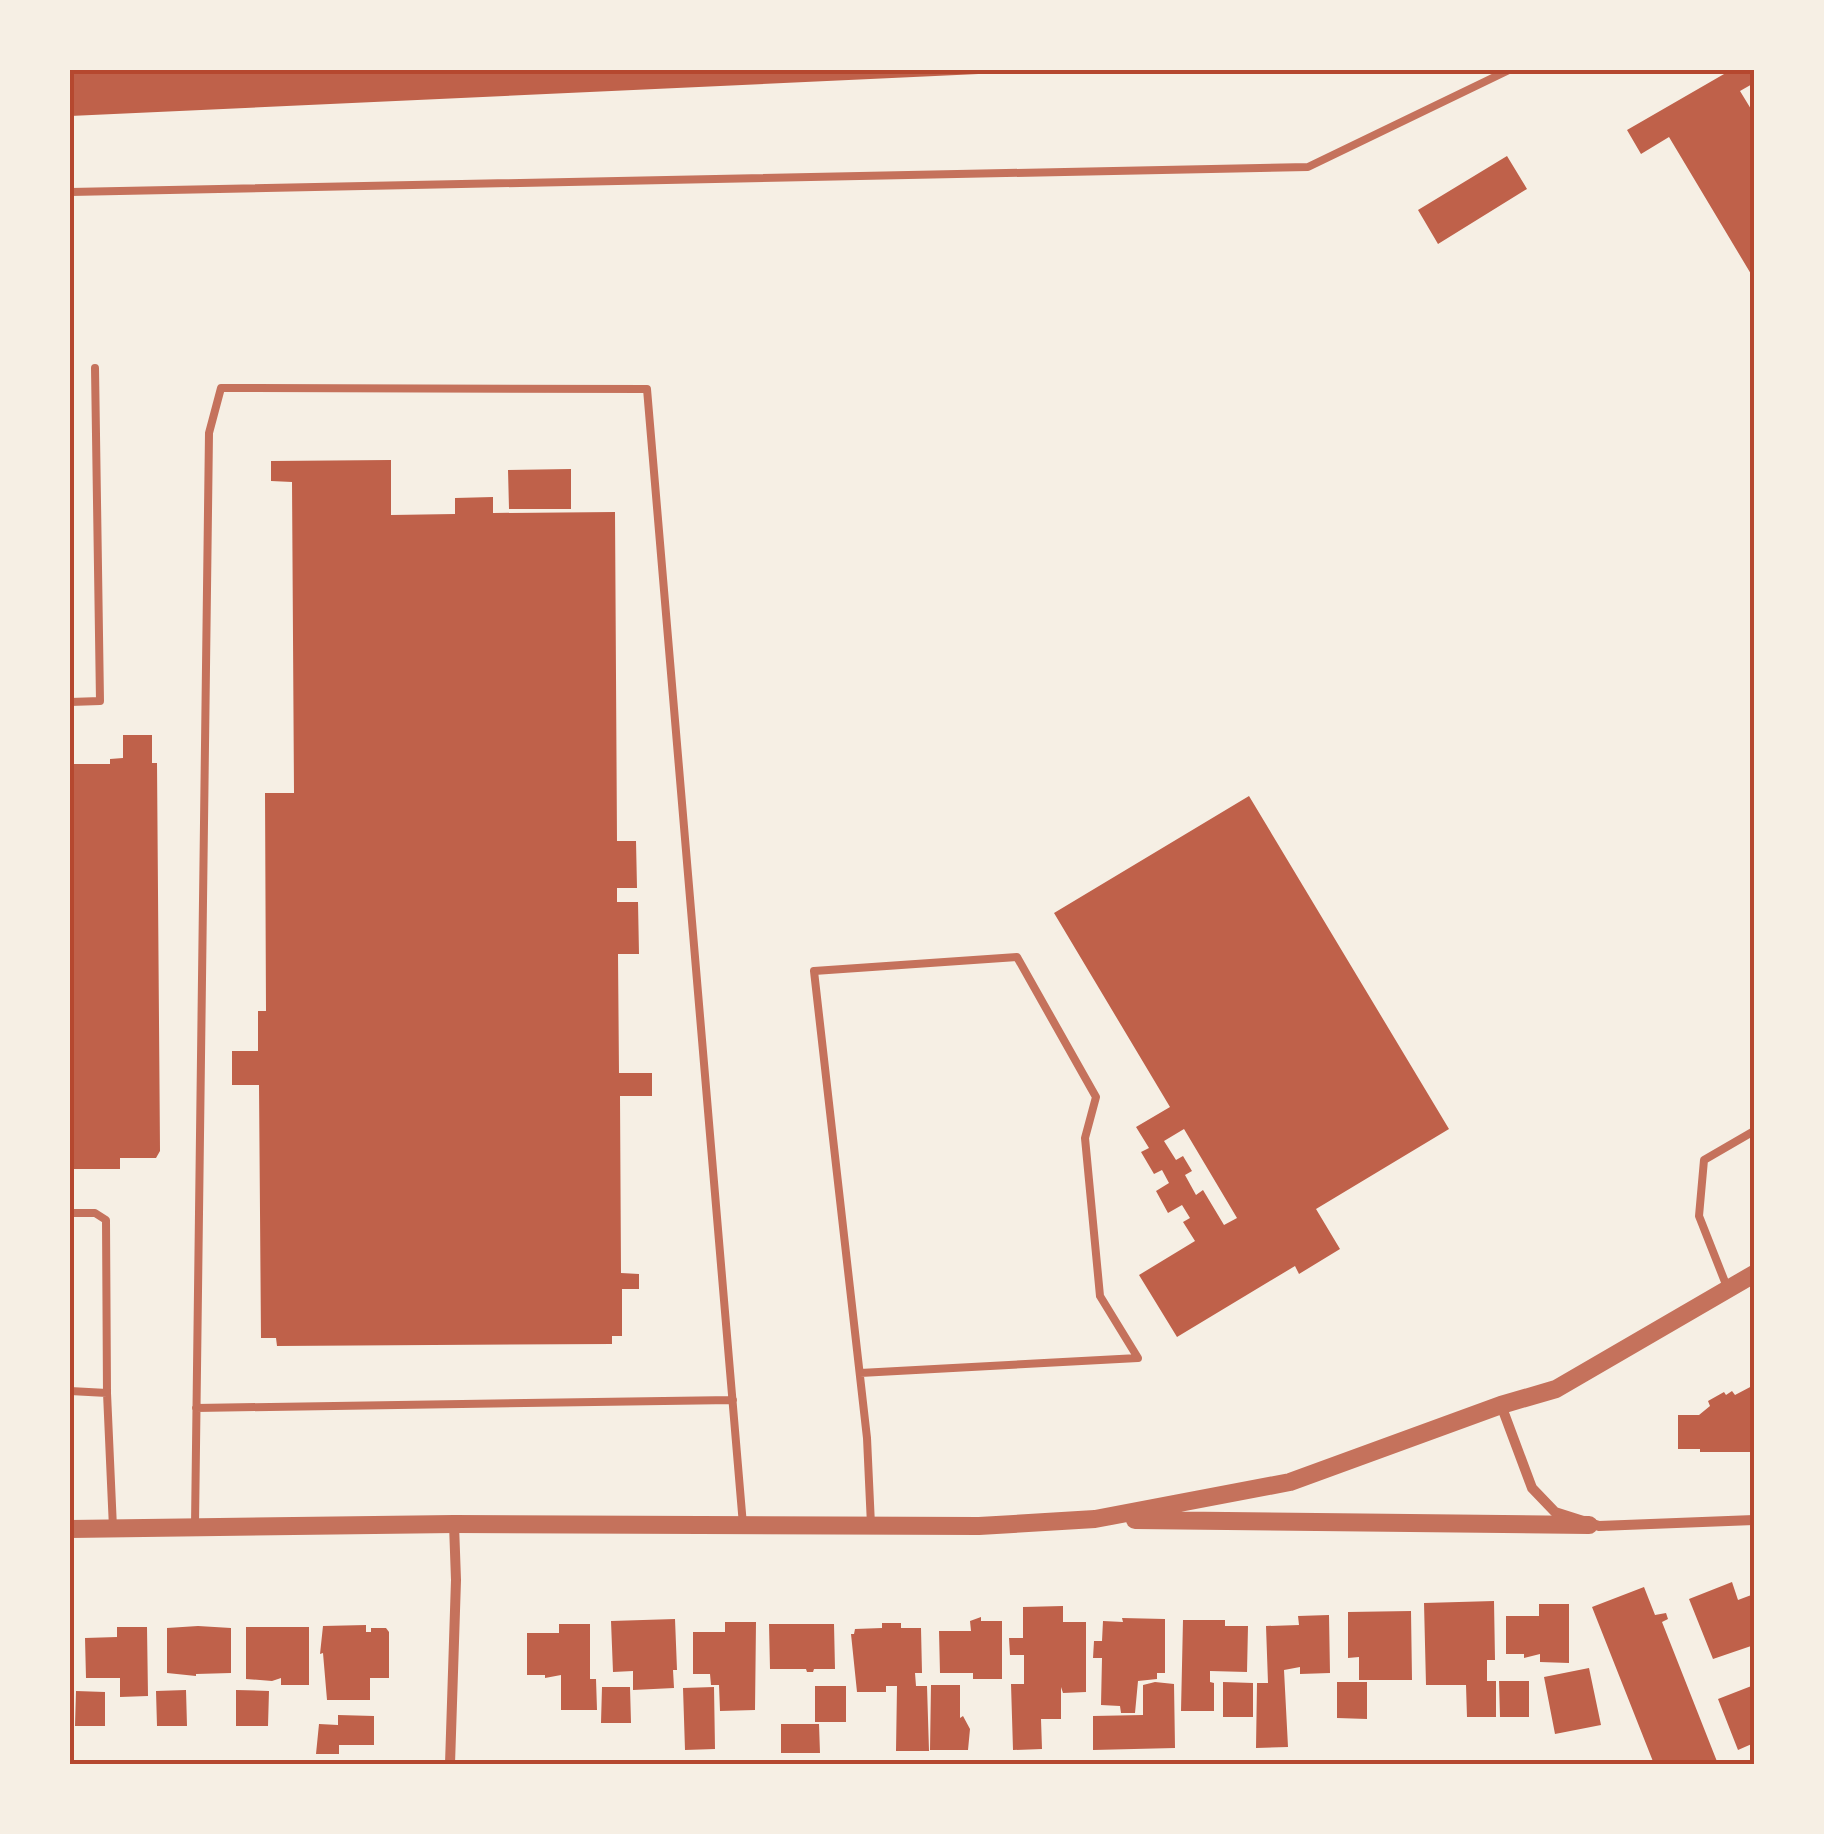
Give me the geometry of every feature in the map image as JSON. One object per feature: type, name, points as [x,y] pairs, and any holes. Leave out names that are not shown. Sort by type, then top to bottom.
[{"type":"street","points":[[1095,1520],[1290,1482],[1501,1405],[1556,1389],[1754,1274]]},
{"type":"street","points":[[1501,1405],[1532,1488],[1555,1512],[1589,1526]]},
{"type":"street","points":[[70,1529],[454,1524],[979,1526],[1095,1520],[1589,1526],[1754,1520]]},
{"type":"street","points":[[450,1764],[454,1524]]},
{"type":"lane","points":[[70,192],[1308,167],[1508,70]]},
{"type":"lane","points":[[70,702],[100,701],[95,368]]},
{"type":"lane","points":[[194,1527],[209,433],[222,388],[648,388],[743,1526]]},
{"type":"lane","points":[[860,1373],[1138,1358],[1100,1296],[1085,1138],[1096,1097],[1017,958],[814,971],[867,1438],[871,1525]]},
{"type":"lane","points":[[1728,1289],[1699,1216],[1704,1160],[1754,1131]]},
{"type":"lane","points":[[70,1213],[95,1213],[106,1220],[113,1528]]},
{"type":"lane","points":[[70,1391],[107,1394]]},
{"type":"lane","points":[[196,1408],[733,1400]]},
{"type":"building","points":[[70,70],[1000,70],[1000,73],[70,116]]},
{"type":"building","points":[[1731,70],[1754,70],[1754,83],[1740,91],[1754,114],[1754,279],[1669,137],[1641,154],[1627,130]]},
{"type":"building","points":[[1507,156],[1527,189],[1438,244],[1418,210]]},
{"type":"building","points":[[391,460],[391,515],[455,514],[455,498],[493,497],[493,513],[615,512],[617,841],[636,841],[637,888],[617,888],[617,902],[638,902],[639,954],[618,954],[619,1073],[652,1073],[652,1096],[620,1096],[621,1273],[639,1274],[639,1289],[622,1289],[622,1336],[612,1336],[612,1344],[277,1346],[276,1338],[261,1338],[259,1085],[232,1085],[232,1051],[258,1051],[258,1011],[266,1011],[265,793],[294,793],[292,482],[271,481],[271,461]]},
{"type":"building","points":[[571,469],[571,509],[509,509],[508,470]]},
{"type":"building","points":[[123,735],[152,735],[152,763],[157,763],[160,1151],[156,1158],[120,1158],[120,1169],[70,1169],[70,764],[110,764],[110,759],[123,758]]},
{"type":"building","points":[[1249,796],[1449,1129],[1316,1209],[1340,1249],[1299,1274],[1295,1266],[1177,1337],[1139,1275],[1195,1241],[1183,1222],[1190,1218],[1182,1205],[1168,1213],[1156,1191],[1169,1183],[1162,1170],[1154,1174],[1141,1152],[1149,1148],[1136,1127],[1170,1107],[1054,913]],"holes":[[[1184,1129],[1237,1218],[1224,1225],[1203,1190],[1196,1195],[1185,1175],[1192,1171],[1183,1156],[1176,1160],[1164,1141]]]},
{"type":"building","points":[[1754,1385],[1754,1452],[1678,1449],[1678,1415],[1699,1415],[1710,1406],[1708,1401],[1724,1392],[1726,1395],[1732,1391],[1735,1395]]},
{"type":"building","points":[[1732,1582],[1738,1600],[1754,1594],[1754,1645],[1713,1659],[1689,1599]]},
{"type":"building","points":[[1644,1587],[1655,1615],[1666,1613],[1668,1619],[1662,1622],[1718,1764],[1654,1764],[1592,1607]]},
{"type":"building","points":[[1494,1601],[1495,1660],[1487,1660],[1487,1681],[1496,1681],[1496,1717],[1467,1717],[1466,1685],[1426,1685],[1424,1603]]},
{"type":"building","points":[[1539,1604],[1569,1604],[1569,1663],[1540,1662],[1540,1654],[1524,1658],[1524,1654],[1506,1654],[1506,1616],[1539,1616]]},
{"type":"building","points":[[1063,1606],[1063,1622],[1086,1622],[1086,1692],[1063,1693],[1061,1687],[1061,1719],[1041,1719],[1042,1749],[1013,1750],[1011,1684],[1024,1684],[1024,1655],[1010,1655],[1009,1638],[1023,1638],[1023,1607]]},
{"type":"building","points":[[1411,1611],[1412,1680],[1359,1680],[1359,1657],[1348,1658],[1348,1612]]},
{"type":"building","points":[[1329,1615],[1330,1673],[1300,1674],[1300,1667],[1284,1670],[1288,1747],[1256,1748],[1257,1683],[1268,1683],[1266,1626],[1299,1625],[1298,1616]]},
{"type":"building","points":[[981,1617],[981,1621],[1002,1621],[1002,1679],[973,1679],[973,1673],[940,1673],[939,1631],[971,1631],[970,1621]]},
{"type":"building","points":[[1122,1618],[1165,1619],[1165,1673],[1157,1673],[1157,1679],[1138,1681],[1135,1713],[1121,1713],[1120,1706],[1101,1705],[1102,1658],[1093,1658],[1094,1641],[1102,1641],[1103,1621],[1123,1622]]},
{"type":"building","points":[[675,1619],[674,1688],[633,1690],[633,1671],[613,1672],[611,1621]]},
{"type":"building","points":[[1183,1620],[1225,1620],[1225,1626],[1248,1626],[1247,1672],[1210,1671],[1214,1711],[1181,1711]]},
{"type":"building","points":[[725,1622],[756,1622],[755,1710],[720,1711],[719,1685],[711,1685],[710,1674],[693,1674],[693,1632],[725,1632]]},
{"type":"building","points":[[882,1623],[921,1628],[922,1673],[915,1673],[916,1686],[927,1686],[929,1751],[896,1751],[897,1686],[886,1686],[886,1692],[857,1692],[851,1634],[855,1629],[882,1628]]},
{"type":"building","points":[[559,1624],[590,1624],[590,1679],[596,1679],[597,1710],[561,1710],[561,1675],[527,1675],[527,1633],[559,1633]]},
{"type":"building","points":[[769,1624],[834,1624],[835,1669],[770,1669]]},
{"type":"building","points":[[366,1625],[366,1632],[386,1628],[389,1632],[389,1678],[370,1678],[370,1700],[327,1700],[323,1653],[320,1654],[323,1626]]},
{"type":"building","points":[[117,1627],[147,1627],[148,1696],[120,1697],[120,1678],[86,1678],[85,1638],[117,1637]]},
{"type":"building","points":[[246,1627],[309,1627],[309,1685],[281,1685],[281,1678],[246,1679]]},
{"type":"building","points":[[167,1628],[231,1628],[231,1673],[167,1673]]},
{"type":"building","points":[[1589,1668],[1601,1725],[1555,1734],[1544,1677]]},
{"type":"building","points":[[1499,1681],[1529,1681],[1529,1717],[1500,1717]]},
{"type":"building","points":[[1223,1682],[1253,1683],[1253,1717],[1223,1717]]},
{"type":"building","points":[[1337,1682],[1367,1682],[1367,1719],[1337,1718]]},
{"type":"building","points":[[1174,1684],[1175,1748],[1093,1750],[1093,1716],[1143,1715],[1143,1685]]},
{"type":"building","points":[[931,1685],[960,1685],[960,1718],[963,1716],[970,1729],[968,1750],[930,1750]]},
{"type":"building","points":[[1754,1685],[1754,1743],[1738,1750],[1718,1699]]},
{"type":"building","points":[[815,1686],[846,1686],[846,1722],[815,1722]]},
{"type":"building","points":[[602,1687],[630,1687],[631,1723],[601,1723]]},
{"type":"building","points":[[714,1687],[715,1749],[685,1750],[683,1688]]},
{"type":"building","points":[[186,1690],[187,1726],[157,1726],[156,1691]]},
{"type":"building","points":[[236,1690],[269,1691],[268,1726],[236,1726]]},
{"type":"building","points":[[76,1691],[105,1692],[105,1726],[75,1726]]},
{"type":"building","points":[[338,1715],[374,1716],[374,1745],[339,1745],[339,1754],[316,1754],[319,1724],[338,1725]]},
{"type":"building","points":[[781,1724],[819,1724],[820,1753],[781,1753]]}]
